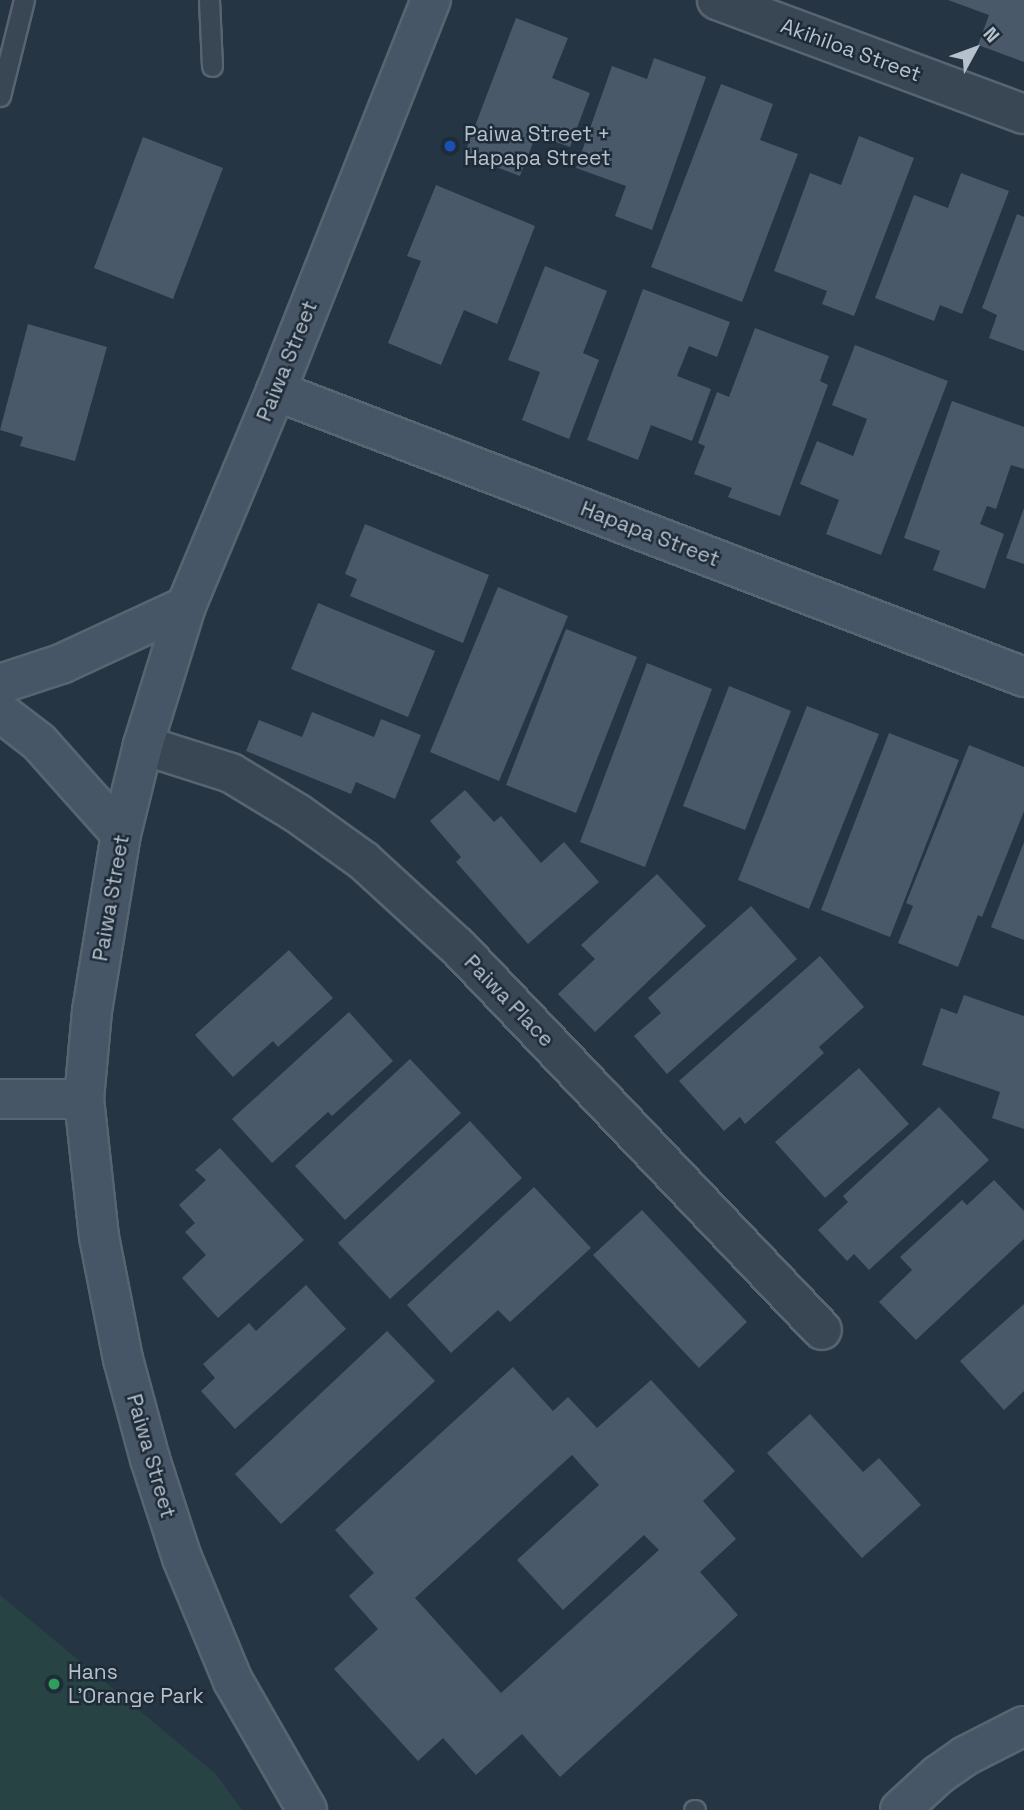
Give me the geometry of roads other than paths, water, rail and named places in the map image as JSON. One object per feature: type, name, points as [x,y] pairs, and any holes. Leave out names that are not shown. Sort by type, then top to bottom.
[{"type":"main road","name":"Paiwa Street","points":[[307,1810],[233,1681],[181,1558],[123,1359],[99,1237],[84,1099],[92,1011],[121,834],[143,745],[186,606],[276,391],[430,0]]},
{"type":"main road","name":"Hapapa Street","points":[[276,391],[1024,677]]},
{"type":"main road","points":[[0,684],[61,664],[186,606]]},
{"type":"main road","points":[[0,712],[39,741],[121,834]]},
{"type":"main road","points":[[0,1099],[84,1099]]},
{"type":"main road","points":[[901,1810],[938,1775],[965,1756],[1024,1726]]},
{"type":"street","name":"Akihiloa Street","points":[[717,0],[758,7],[1024,114]]},
{"type":"street","name":"Paiwa Place","points":[[143,745],[231,773],[297,813],[364,861],[458,947],[822,1330]]},
{"type":"lane","points":[[0,96],[24,0]]},
{"type":"lane","points":[[209,0],[212,66]]},
{"type":"place","name":"Paiwa Street + Hapapa Street","points":[[450,146]]},
{"type":"place","name":"Hans L'Orange Park","points":[[54,1684]]}]
